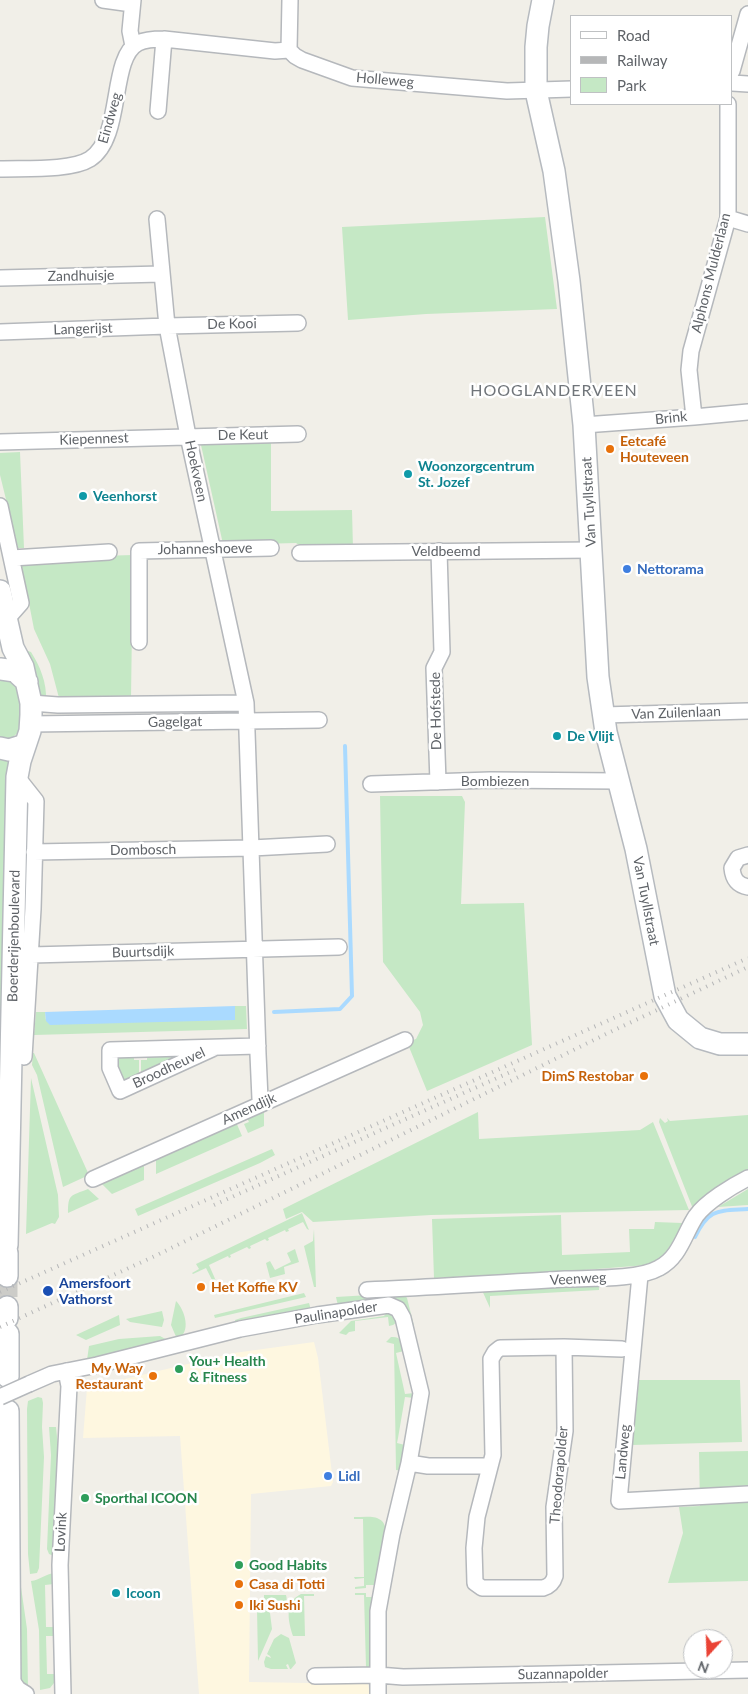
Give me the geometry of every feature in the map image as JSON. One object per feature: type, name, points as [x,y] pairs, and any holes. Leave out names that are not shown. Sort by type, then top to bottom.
[{"type":"street","points":[[103,0],[132,2],[130,31],[133,46],[146,40],[164,39],[275,51],[289,50],[290,0]]},
{"type":"street","name":"Van Tuyllstraat","points":[[543,0],[536,47],[536,91],[554,170],[584,425],[598,677],[603,715],[634,841],[660,981],[667,1000],[678,1020],[700,1038],[720,1044],[748,1044]]},
{"type":"street","points":[[733,67],[748,14]]},
{"type":"street","points":[[158,111],[164,39]]},
{"type":"street","name":"Eindweg","points":[[0,170],[69,166],[90,159],[97,153],[106,139],[123,66],[133,46]]},
{"type":"street","name":"Holleweg","points":[[289,50],[302,60],[352,78],[497,90],[570,89]]},
{"type":"street","points":[[733,83],[748,84]]},
{"type":"street","name":"Alphons Mulderlaan","points":[[691,351],[728,218],[728,105]]},
{"type":"street","points":[[728,218],[748,224]]},
{"type":"street","name":"Hoekveen","points":[[157,219],[167,326],[188,436],[246,702],[248,721]]},
{"type":"street","name":"Zandhuisje","points":[[0,278],[161,274]]},
{"type":"street","name":"De Kooi","points":[[167,326],[298,323]]},
{"type":"street","name":"Langerijst","points":[[0,332],[167,326]]},
{"type":"street","name":"Brink","points":[[584,425],[694,417],[689,370],[691,351]]},
{"type":"street","points":[[694,417],[748,412]]},
{"type":"street","name":"De Keut","points":[[188,436],[298,434]]},
{"type":"street","name":"Kiepennest","points":[[0,442],[188,436]]},
{"type":"street","points":[[0,506],[21,603],[6,620]]},
{"type":"street","name":"Johanneshoeve","points":[[139,642],[140,551],[271,548]]},
{"type":"street","name":"Veldbeemd","points":[[300,553],[592,550]]},
{"type":"street","name":"De Hofstede","points":[[438,782],[434,668],[442,652],[439,551]]},
{"type":"street","points":[[12,558],[109,552]]},
{"type":"street","name":"Boerderijenboulevard","points":[[0,591],[13,648],[23,667],[27,682],[40,704],[31,724],[17,777],[12,1058],[7,1184],[7,1276]]},
{"type":"street","points":[[0,669],[15,671],[27,682]]},
{"type":"street","name":"Gagelgat","points":[[40,704],[246,702]]},
{"type":"street","name":"Van Zuilenlaan","points":[[603,715],[748,711]]},
{"type":"street","name":"Gagelgat","points":[[31,724],[319,720]]},
{"type":"street","points":[[248,721],[260,1099],[263,1103]]},
{"type":"street","points":[[0,748],[9,750],[25,745]]},
{"type":"street","name":"Boerderijenboulevard","points":[[17,777],[36,801],[31,955],[24,1057]]},
{"type":"street","name":"Bombiezen","points":[[371,784],[490,780],[618,781]]},
{"type":"street","points":[[252,848],[327,844]]},
{"type":"street","name":"Dombosch","points":[[34,852],[252,848]]},
{"type":"street","points":[[748,855],[738,858],[732,868],[735,880],[740,885],[748,887]]},
{"type":"street","points":[[256,948],[339,947]]},
{"type":"street","name":"Buurtsdijk","points":[[31,955],[256,948]]},
{"type":"street","name":"Amendijk","points":[[93,1179],[405,1040]]},
{"type":"street","name":"Broodheuvel","points":[[214,1048],[120,1091],[110,1068],[110,1050],[258,1046]]},
{"type":"street","name":"Veenweg","points":[[367,1290],[640,1275],[659,1268],[668,1262],[680,1248],[690,1227],[701,1211],[708,1204],[748,1178]]},
{"type":"street","name":"Landweg","points":[[640,1275],[619,1501],[748,1494]]},
{"type":"street","name":"Paulinapolder","points":[[66,1372],[240,1329],[316,1315],[389,1305],[398,1309],[403,1318],[421,1390],[408,1463],[389,1513],[378,1611],[378,1694]]},
{"type":"street","points":[[7,1320],[8,1377]]},
{"type":"street","name":"Theodorapolder","points":[[564,1347],[565,1431],[554,1506],[555,1576],[551,1584],[546,1587],[486,1589],[479,1587],[475,1583],[474,1548],[477,1517],[493,1455],[493,1355],[500,1348],[564,1347],[622,1349]]},
{"type":"street","points":[[26,1694],[10,1686],[4,1404],[29,1384],[52,1374],[66,1372]]},
{"type":"street","name":"Lovink","points":[[62,1694],[60,1565],[69,1386],[66,1372]]},
{"type":"street","points":[[408,1463],[428,1466],[490,1466]]},
{"type":"street","name":"Suzannapolder","points":[[315,1676],[748,1670]]},
{"type":"shaded area","points":[[314,1342],[318,1358],[333,1482],[331,1486],[251,1494],[249,1682],[368,1684],[370,1694],[199,1694],[180,1436],[83,1438],[87,1388],[234,1353]]},
{"type":"green space","points":[[545,217],[557,309],[426,314],[348,320],[342,227]]},
{"type":"green space","points":[[271,443],[271,511],[352,510],[353,549],[308,551],[296,543],[259,544],[258,540],[227,540],[227,544],[223,544],[201,445]]},
{"type":"green space","points":[[20,452],[24,548],[18,548],[0,475],[0,453]]},
{"type":"green space","points":[[133,555],[131,698],[59,698],[50,664],[34,629],[21,562],[65,557]]},
{"type":"green space","points":[[25,650],[31,652],[40,669],[44,681],[46,700],[38,695]]},
{"type":"green space","points":[[0,678],[16,683],[26,712],[19,732],[10,739],[0,738]]},
{"type":"green space","points":[[0,753],[10,755],[0,1083]]},
{"type":"green space","points":[[380,796],[462,796],[465,802],[461,904],[524,903],[532,1045],[427,1091],[407,1042],[416,1039],[423,1025],[420,1012],[383,962]]},
{"type":"green space","points":[[235,1006],[246,1006],[247,1029],[34,1035],[36,1012],[45,1012],[46,1021],[235,1020]]},
{"type":"green space","points":[[33,1053],[89,1175],[63,1187],[37,1075],[32,1065]]},
{"type":"green space","points":[[134,1056],[134,1060],[139,1060],[139,1077],[124,1083],[115,1067],[117,1057]]},
{"type":"green space","points":[[147,1056],[172,1056],[173,1059],[141,1075],[141,1060],[147,1060]]},
{"type":"green space","points":[[31,1078],[58,1195],[59,1217],[55,1224],[52,1223],[26,1234]]},
{"type":"green space","points":[[264,1110],[264,1126],[248,1133],[244,1124],[249,1122],[247,1118]]},
{"type":"green space","points":[[478,1112],[479,1139],[640,1130],[653,1122],[689,1210],[431,1215],[313,1222],[302,1212],[286,1219],[283,1209]]},
{"type":"green space","points":[[748,1115],[748,1175],[693,1209],[659,1122],[660,1118],[665,1123],[668,1121],[667,1118],[670,1121]]},
{"type":"green space","points":[[236,1122],[242,1136],[156,1174],[156,1158]]},
{"type":"green space","points":[[272,1149],[275,1155],[260,1163],[138,1216],[135,1209]]},
{"type":"green space","points":[[144,1164],[144,1180],[112,1194],[101,1183]]},
{"type":"green space","points":[[88,1189],[99,1199],[68,1213],[70,1198],[74,1194]]},
{"type":"green space","points":[[748,1189],[748,1205],[718,1207]]},
{"type":"green space","points":[[302,1213],[309,1230],[303,1222],[288,1229],[289,1231],[286,1232],[285,1230],[268,1238],[269,1240],[267,1241],[265,1239],[250,1246],[251,1248],[249,1249],[247,1247],[230,1255],[231,1257],[229,1258],[228,1256],[209,1265],[216,1281],[213,1282],[206,1268],[192,1273],[199,1269],[196,1264]]},
{"type":"green space","points":[[561,1215],[562,1255],[630,1252],[629,1229],[654,1229],[655,1222],[682,1223],[664,1253],[654,1262],[647,1265],[434,1278],[432,1219]]},
{"type":"green space","points":[[314,1229],[316,1287],[314,1287],[304,1246],[313,1241]]},
{"type":"green space","points":[[295,1249],[299,1262],[284,1267],[285,1274],[270,1278],[266,1263],[270,1261],[275,1270],[291,1262],[287,1253]]},
{"type":"green space","points":[[599,1282],[599,1290],[490,1296],[490,1308],[481,1288]]},
{"type":"green space","points":[[304,1293],[306,1297],[215,1318],[214,1315]]},
{"type":"green space","points":[[403,1293],[407,1298],[414,1326],[412,1326],[405,1307],[338,1306],[336,1297]]},
{"type":"green space","points":[[176,1301],[184,1315],[186,1327],[182,1336],[177,1339],[171,1325]]},
{"type":"green space","points":[[309,1303],[311,1310],[235,1324],[235,1320],[241,1318]]},
{"type":"green space","points":[[162,1311],[164,1320],[162,1327],[130,1322],[126,1319]]},
{"type":"green space","points":[[388,1311],[391,1312],[397,1322],[393,1325],[389,1326],[388,1317],[355,1321],[355,1331],[349,1332],[346,1335],[339,1333],[351,1321],[384,1316]]},
{"type":"green space","points":[[119,1315],[120,1325],[86,1340],[76,1335]]},
{"type":"green space","points":[[160,1336],[169,1341],[87,1360],[89,1346],[119,1339]]},
{"type":"green space","points":[[391,1337],[402,1342],[404,1351],[396,1353],[405,1394],[414,1393],[414,1398],[405,1397],[397,1443],[405,1445],[401,1471],[396,1470],[394,1344],[386,1342]]},
{"type":"green space","points":[[639,1380],[740,1380],[742,1442],[632,1445]]},
{"type":"green space","points":[[38,1397],[42,1398],[43,1403],[44,1457],[39,1568],[37,1573],[30,1574],[28,1554],[27,1409],[28,1401]]},
{"type":"green space","points":[[49,1427],[56,1427],[59,1457],[54,1556],[49,1554],[47,1549],[51,1455]]},
{"type":"green space","points":[[748,1451],[748,1581],[668,1583],[683,1533],[679,1507],[700,1506],[699,1452]]},
{"type":"green space","points":[[354,1517],[375,1517],[383,1522],[386,1532],[377,1585],[366,1585],[366,1588],[355,1589],[355,1587],[364,1586],[364,1578],[355,1579],[354,1577],[364,1577],[363,1519],[354,1519]]},
{"type":"green space","points":[[18,1566],[27,1629],[28,1689],[19,1682]]},
{"type":"green space","points":[[55,1573],[54,1584],[45,1585],[46,1627],[55,1627],[55,1636],[46,1636],[47,1674],[56,1674],[54,1683],[50,1688],[40,1690],[39,1630],[31,1581]]},
{"type":"green space","points":[[355,1593],[366,1593],[366,1597],[374,1597],[371,1667],[369,1668],[357,1669],[357,1667],[366,1667],[364,1595],[355,1595]]},
{"type":"green space","points":[[301,1594],[314,1594],[314,1596],[304,1596],[305,1636],[293,1636],[289,1612],[292,1602]]},
{"type":"green space","points":[[264,1595],[286,1595],[284,1608],[281,1611],[276,1610],[264,1599]]},
{"type":"green space","points":[[262,1604],[270,1613],[272,1629],[258,1661],[257,1609]]},
{"type":"green space","points":[[281,1634],[289,1638],[296,1663],[291,1669],[288,1664],[286,1665],[288,1669],[265,1667],[266,1656],[271,1658],[267,1654],[274,1639]]},
{"type":"water","points":[[235,1006],[235,1020],[50,1025],[46,1021],[45,1012]]},
{"type":"waterway","points":[[274,1012],[340,1009],[352,996],[345,746]]},
{"type":"waterway","points":[[695,1237],[710,1216],[722,1211],[748,1209]]},
{"type":"tunnel","points":[[7,1276],[7,1307]]},
{"type":"railway","points":[[0,1292],[748,958]]},
{"type":"railway","points":[[0,1327],[155,1256],[604,1035],[748,967]]},
{"type":"railway","points":[[214,1205],[515,1070]]},
{"type":"place","name":"Eetcafé Houteveen","points":[[610,449]]},
{"type":"place","name":"Woonzorgcentrum St. Jozef","points":[[408,474]]},
{"type":"place","name":"Veenhorst","points":[[83,496]]},
{"type":"place","name":"Nettorama","points":[[627,569]]},
{"type":"place","name":"De Vlijt","points":[[557,736]]},
{"type":"place","name":"DimS Restobar","points":[[644,1076]]},
{"type":"place","name":"Het Koffie KV","points":[[201,1287]]},
{"type":"place","name":"Amersfoort Vathorst","points":[[48,1291]]},
{"type":"place","name":"You+ Health & Fitness","points":[[179,1369]]},
{"type":"place","name":"My Way Restaurant","points":[[153,1376]]},
{"type":"place","name":"Lidl","points":[[328,1476]]},
{"type":"place","name":"Sporthal ICOON","points":[[85,1498]]},
{"type":"place","name":"Good Habits","points":[[239,1565]]},
{"type":"place","name":"Casa di Totti","points":[[239,1584]]},
{"type":"place","name":"Icoon","points":[[116,1593]]},
{"type":"place","name":"Iki Sushi","points":[[239,1605]]},
{"type":"district","name":"HOOGLANDERVEEN","points":[[554,391]]}]
